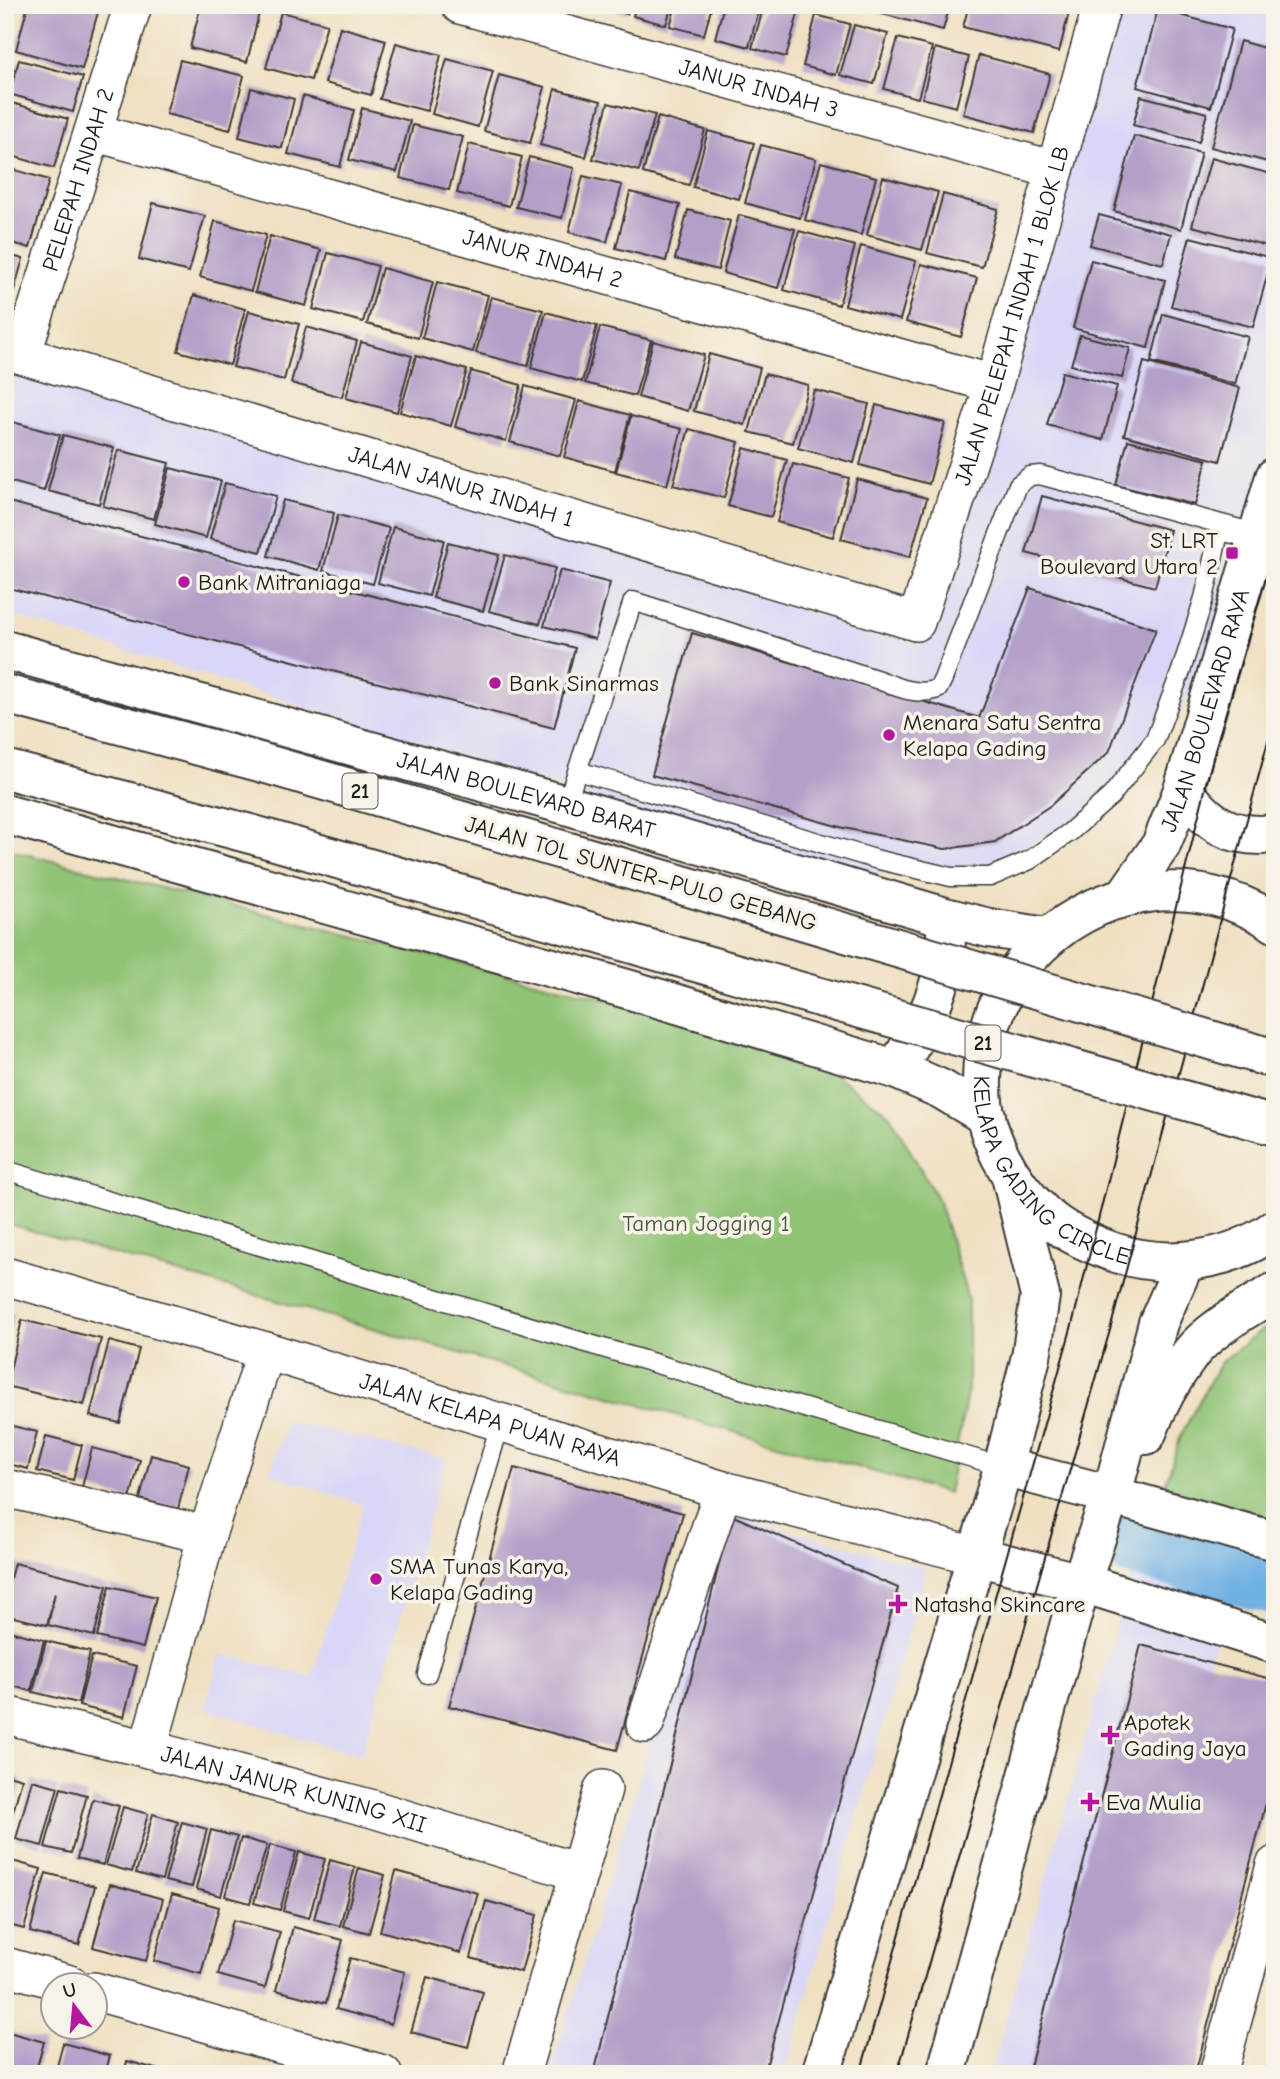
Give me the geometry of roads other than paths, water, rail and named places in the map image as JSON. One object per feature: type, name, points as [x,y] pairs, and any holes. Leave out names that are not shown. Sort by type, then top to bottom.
[{"type":"main road","name":"JALAN BOULEVARD RAYA","points":[[1126,895],[1161,845],[1183,790],[1275,477]]},
{"type":"main road","name":"JALAN BOULEVARD BARAT","points":[[5,650],[572,788],[945,917],[989,928],[1047,937]]},
{"type":"main road","name":"JALAN TOL SUNTER–PULO GEBANG","points":[[5,695],[263,763],[1275,1059]]},
{"type":"main road","name":"21","points":[[5,769],[254,835],[1275,1126]]},
{"type":"main road","points":[[1183,790],[1201,813],[1227,829],[1256,836],[1275,834]]},
{"type":"main road","points":[[5,814],[627,989],[895,1069],[941,1089],[986,1116]]},
{"type":"main road","name":"KELAPA GADING CIRCLE","points":[[1275,922],[1238,903],[1202,893],[1164,891],[1126,895],[1093,908],[1062,925],[1026,958],[1009,982],[992,1020],[982,1088],[986,1116],[1011,1176],[1044,1214],[1086,1243],[1134,1259],[1185,1262],[1226,1254],[1264,1237],[1275,1229]]},
{"type":"main road","points":[[895,1069],[926,1021],[944,969],[945,917]]},
{"type":"main road","points":[[821,2074],[1002,1471],[1031,1357],[1040,1296],[1011,1176]]},
{"type":"main road","points":[[1113,1500],[1158,1323],[1185,1262]]},
{"type":"main road","points":[[946,2074],[1071,1622],[1113,1500],[1157,1408],[1192,1351],[1232,1319],[1275,1292]]},
{"type":"main road","points":[[1002,1471],[1275,1541]]},
{"type":"main road","points":[[977,1554],[1084,1580],[1275,1644]]},
{"type":"street","name":"PELEPAH INDAH 2","points":[[14,352],[93,132],[133,5]]},
{"type":"street","name":"JANUR INDAH 3","points":[[460,5],[1055,170]]},
{"type":"street","name":"JALAN PELEPAH INDAH 1 BLOK LB","points":[[916,622],[994,384],[1102,5]]},
{"type":"street","name":"JANUR INDAH 2","points":[[93,132],[994,384]]},
{"type":"street","name":"JALAN JANUR INDAH 1","points":[[14,352],[916,622]]},
{"type":"street","name":"JALAN KELAPA PUAN RAYA","points":[[5,1276],[266,1351],[723,1490],[977,1554]]},
{"type":"street","points":[[148,1749],[207,1535],[266,1351]]},
{"type":"street","points":[[5,1488],[207,1535]]},
{"type":"street","points":[[645,1724],[723,1490]]},
{"type":"street","name":"JALAN JANUR KUNING XII","points":[[5,1716],[148,1749],[373,1809],[578,1872]]},
{"type":"street","points":[[521,2074],[603,1789]]},
{"type":"street","points":[[1218,2074],[1275,1865]]},
{"type":"street","points":[[5,1966],[38,1975]]},
{"type":"street","points":[[108,1996],[383,2074]]},
{"type":"lane","points":[[1040,475],[1258,537],[1221,531],[1219,533],[1204,598],[1174,693],[1155,740],[1119,787],[1070,832],[1030,860],[990,877],[951,877],[572,788],[634,601],[904,690],[926,693],[939,689],[1018,485],[1030,476],[1040,475]]},
{"type":"lane","points":[[5,1170],[1002,1471]]},
{"type":"lane","points":[[427,1674],[500,1424]]},
{"type":"waterway","points":[[1135,1545],[1275,1583]]},
{"type":"tram line","points":[[860,2074],[1072,1325],[1216,746],[1275,546]]},
{"type":"tram line","points":[[897,2074],[1110,1330],[1275,715]]},
{"type":"place","name":"St. LRT Boulevard Utara 2","points":[[1232,553]]},
{"type":"place","name":"Bank Mitraniaga","points":[[184,582]]},
{"type":"place","name":"Bank Sinarmas","points":[[495,683]]},
{"type":"place","name":"Menara Satu Sentra Kelapa Gading","points":[[889,735]]},
{"type":"place","name":"SMA Tunas Karya, Kelapa Gading","points":[[376,1579]]},
{"type":"place","name":"Natasha Skincare","points":[[898,1604]]},
{"type":"place","name":"Apotek Gading Jaya","points":[[1110,1735]]},
{"type":"place","name":"Eva Mulia","points":[[1090,1802]]},
{"type":"park label","name":"Taman Jogging 1","points":[[706,1223]]}]
